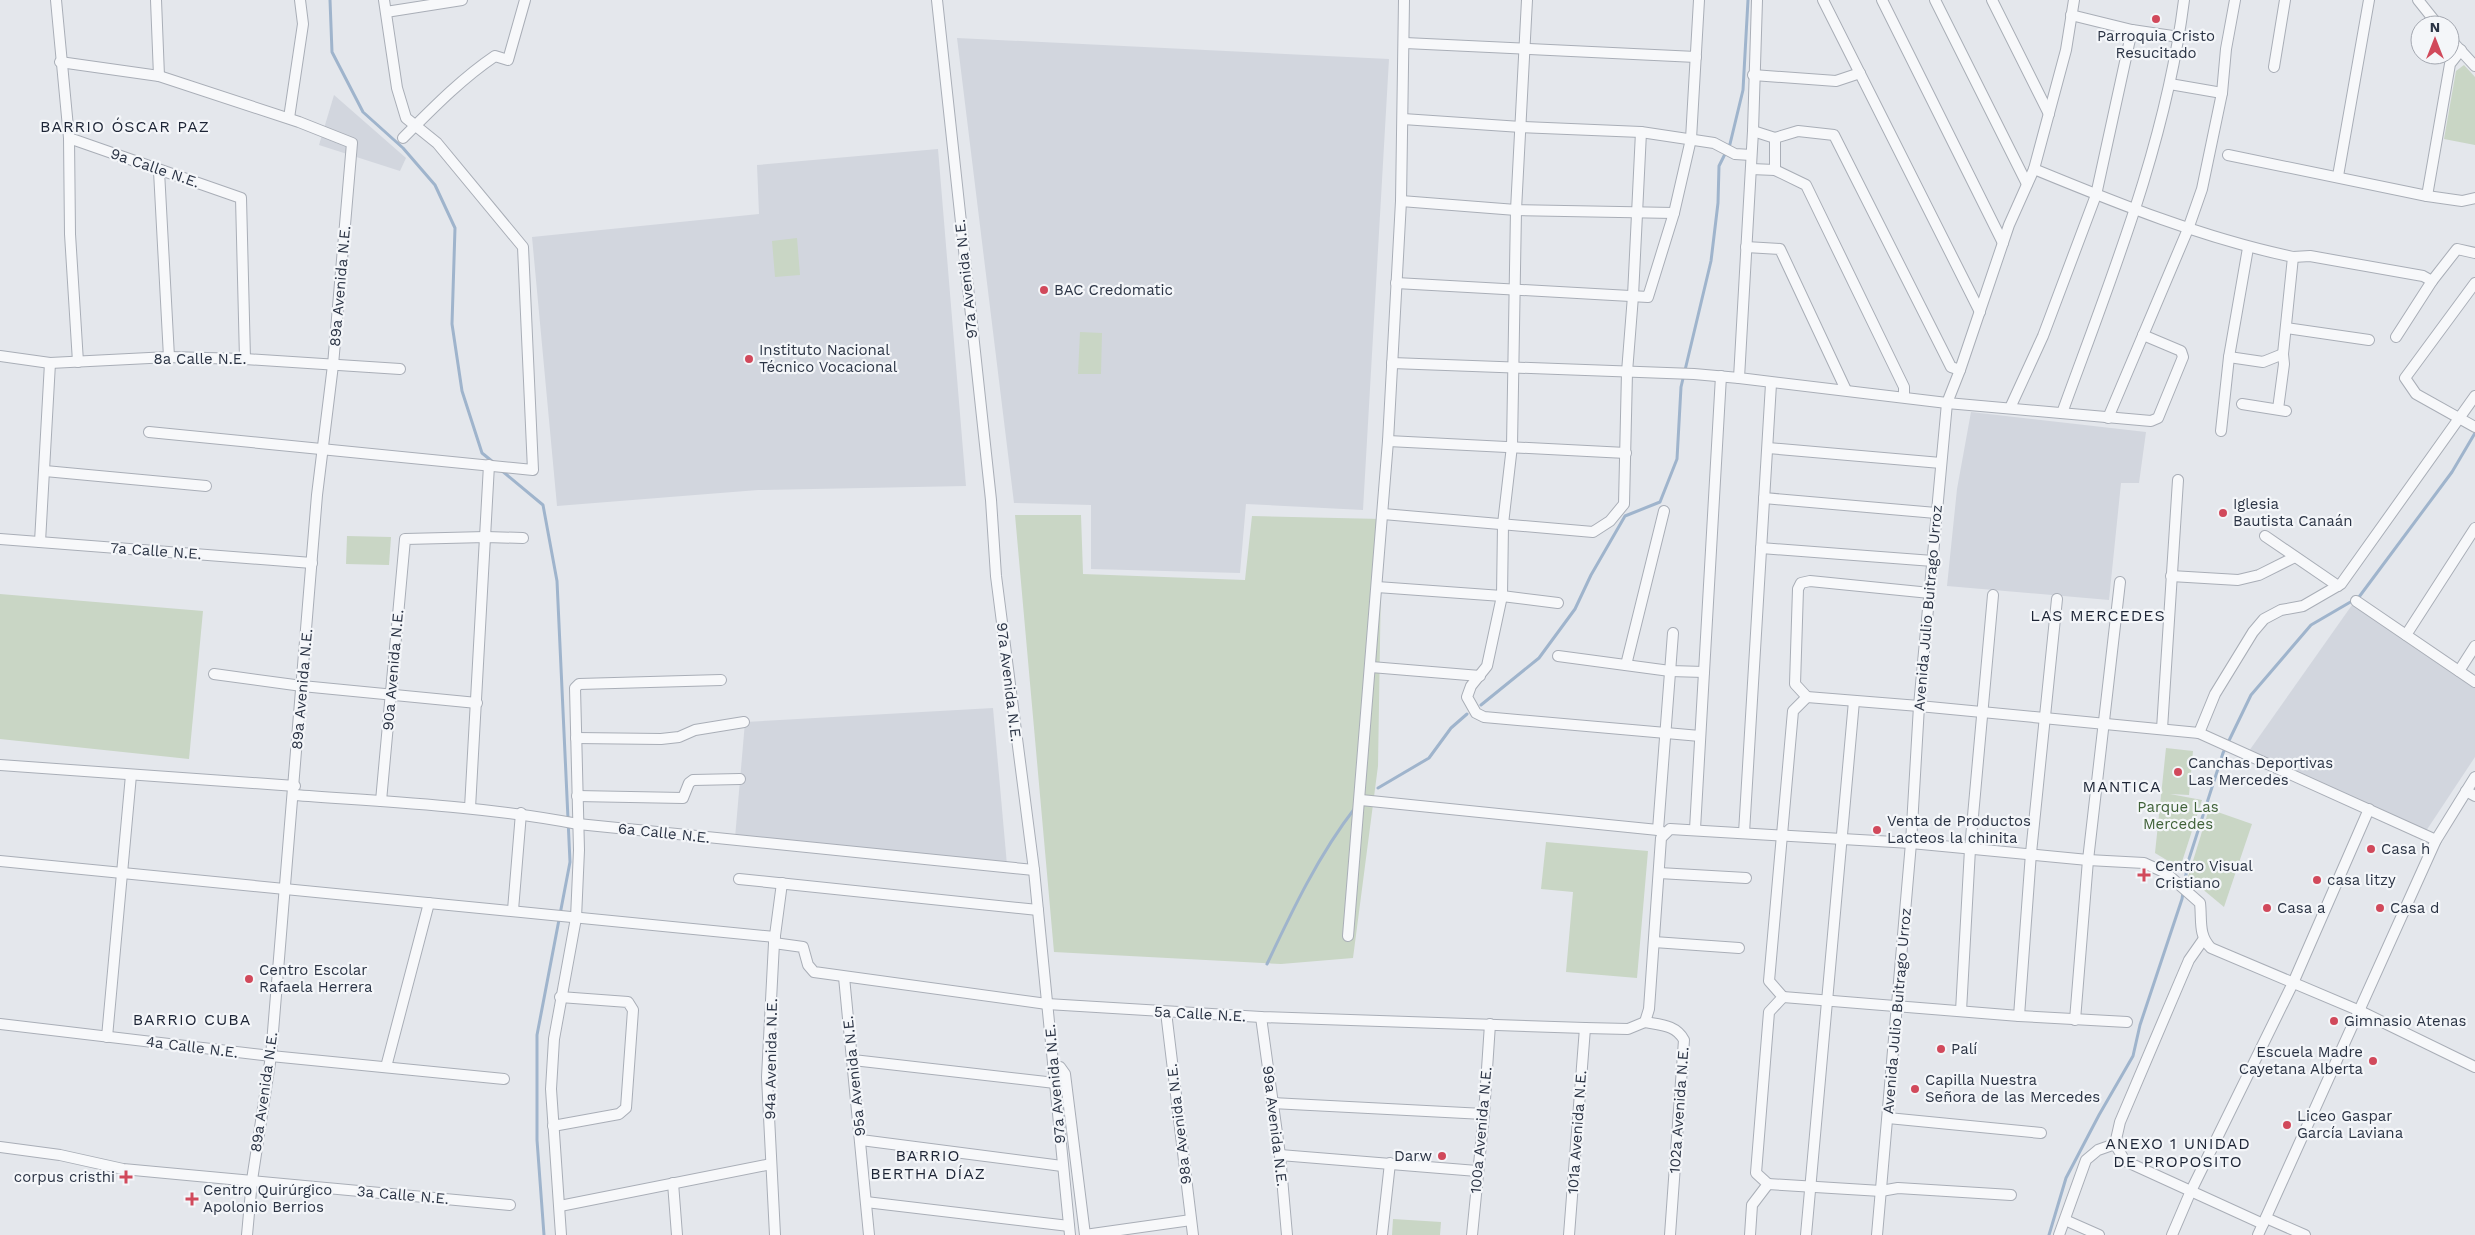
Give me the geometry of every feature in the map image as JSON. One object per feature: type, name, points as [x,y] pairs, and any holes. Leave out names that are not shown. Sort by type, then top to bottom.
[{"type":"street","points":[[56,0],[60,62],[69,138],[70,234],[78,362]]},
{"type":"street","points":[[156,0],[159,76]]},
{"type":"street","points":[[60,62],[159,76],[289,118],[303,24],[300,0]]},
{"type":"street","points":[[149,432],[533,470],[523,246],[437,143],[406,118],[397,88],[384,0]]},
{"type":"street","points":[[386,12],[462,0]]},
{"type":"street","points":[[403,138],[480,66],[495,56],[508,60],[525,0]]},
{"type":"street","name":"97a Avenida N.E.","points":[[937,0],[991,500],[996,576],[1034,870],[1069,1231]]},
{"type":"street","points":[[1348,936],[1388,441],[1401,201],[1405,43],[1404,0]]},
{"type":"street","points":[[1527,0],[1516,210],[1512,446],[1504,524],[1502,596],[1487,666],[1471,686],[1467,697],[1476,713],[1484,716],[1700,736]]},
{"type":"street","points":[[1396,283],[1648,297],[1674,213],[1691,139],[1699,0]]},
{"type":"street","points":[[1739,378],[1753,131],[1757,0]]},
{"type":"street","points":[[1823,0],[1980,312]]},
{"type":"street","points":[[1882,0],[2003,243]]},
{"type":"street","points":[[1935,0],[2027,184]]},
{"type":"street","points":[[1992,0],[2049,114]]},
{"type":"street","name":"Avenida Julio Buitrago Urroz","points":[[1877,1235],[1911,843],[1919,706],[1947,403],[2003,243],[2034,169],[2066,50],[2074,0]]},
{"type":"street","points":[[2062,413],[2136,211],[2170,84],[2184,0]]},
{"type":"street","points":[[2108,418],[2188,229],[2202,189],[2222,93],[2226,49],[2235,0]]},
{"type":"street","points":[[2274,67],[2285,0]]},
{"type":"street","points":[[2338,176],[2369,0]]},
{"type":"street","points":[[2418,0],[2430,15]]},
{"type":"street","points":[[2071,15],[2132,30],[2179,37]]},
{"type":"street","points":[[2010,408],[2043,336],[2096,194],[2132,30]]},
{"type":"street","points":[[1405,43],[1696,56]]},
{"type":"street","points":[[2427,196],[2450,64],[2461,50],[2475,66]]},
{"type":"street","points":[[1754,75],[1836,81],[1860,73]]},
{"type":"street","points":[[2170,84],[2222,93]]},
{"type":"street","name":"89a Avenida N.E.","points":[[247,1235],[252,1180],[271,1056],[322,449],[333,365],[352,143],[289,118]]},
{"type":"street","points":[[1403,119],[1521,128],[1641,132],[1691,139],[1718,146],[1735,154],[1751,155]]},
{"type":"street","points":[[1753,131],[1775,138],[1798,131],[1834,135],[1944,353],[1951,366],[1960,370]]},
{"type":"street","points":[[1383,514],[1593,532],[1610,521],[1624,504],[1627,372],[1634,296],[1641,132]]},
{"type":"street","name":"9a Calle N.E.","points":[[69,138],[159,171],[241,198],[245,359]]},
{"type":"street","points":[[1775,138],[1775,170]]},
{"type":"street","points":[[2228,155],[2338,176],[2427,196],[2462,201],[2475,198]]},
{"type":"street","points":[[2034,169],[2136,211],[2248,248],[2293,257],[2310,256],[2423,276],[2432,281]]},
{"type":"street","points":[[1751,170],[1775,170],[1806,185],[1904,387],[1904,397]]},
{"type":"street","points":[[159,171],[168,358]]},
{"type":"street","points":[[1401,201],[1516,210],[1674,213]]},
{"type":"street","points":[[1746,247],[1780,249],[1846,390]]},
{"type":"street","points":[[2221,431],[2229,357],[2248,248]]},
{"type":"street","points":[[2396,337],[2432,281],[2457,249],[2475,252]]},
{"type":"street","points":[[2242,404],[2282,410],[2283,354],[2293,257]]},
{"type":"street","points":[[2467,422],[2416,394],[2405,378],[2475,283]]},
{"type":"street","points":[[2286,328],[2369,340]]},
{"type":"street","points":[[1392,363],[1721,376],[1771,384],[1846,390],[1947,403],[2144,421],[2158,418],[2182,359],[2181,351],[2143,335]]},
{"type":"street","points":[[2229,357],[2263,362],[2283,354]]},
{"type":"street","name":"8a Calle N.E.","points":[[0,356],[50,362],[168,358],[245,359],[400,370]]},
{"type":"street","points":[[40,542],[50,362]]},
{"type":"street","points":[[1695,829],[1721,376]]},
{"type":"street","points":[[1744,832],[1771,384]]},
{"type":"street","points":[[2199,733],[2215,694],[2228,671],[2264,619],[2281,610],[2303,606],[2338,586],[2467,422],[2475,396]]},
{"type":"street","points":[[1388,441],[1626,453]]},
{"type":"street","points":[[1768,448],[1941,463]]},
{"type":"street","points":[[470,808],[489,465]]},
{"type":"street","points":[[45,471],[206,486]]},
{"type":"street","points":[[2162,729],[2178,480]]},
{"type":"street","points":[[1764,498],[1936,513]]},
{"type":"street","points":[[1626,665],[1664,510]]},
{"type":"street","points":[[2406,635],[2475,528]]},
{"type":"street","points":[[2266,536],[2338,586]]},
{"type":"street","points":[[486,537],[523,538]]},
{"type":"street","name":"90a Avenida N.E.","points":[[381,801],[405,539],[486,537]]},
{"type":"street","name":"7a Calle N.E.","points":[[0,540],[312,563]]},
{"type":"street","points":[[1762,548],[1933,561]]},
{"type":"street","points":[[2171,576],[2238,580],[2259,575],[2295,556]]},
{"type":"street","points":[[1930,593],[1810,581],[1802,583],[1798,589],[1795,684],[1807,697],[2043,717],[2199,733],[2436,840]]},
{"type":"street","points":[[2075,1020],[2088,860],[2120,582]]},
{"type":"street","points":[[1377,587],[1502,596],[1558,603]]},
{"type":"street","points":[[1962,1011],[1970,849],[1992,595]]},
{"type":"street","points":[[2020,1016],[2031,853],[2043,717],[2057,599]]},
{"type":"street","points":[[2356,601],[2475,682]]},
{"type":"street","points":[[1645,1022],[1649,1009],[1654,942],[1661,838],[1664,734],[1673,634]]},
{"type":"street","points":[[2459,671],[2475,646]]},
{"type":"street","points":[[1558,656],[1670,671],[1704,672]]},
{"type":"street","points":[[1371,668],[1480,676]]},
{"type":"street","points":[[214,674],[302,686],[477,703]]},
{"type":"street","points":[[561,1235],[550,1089],[554,1039],[571,917],[578,824],[575,688],[578,684],[721,680]]},
{"type":"street","points":[[1807,697],[1792,711],[1769,981],[1783,997],[2075,1020],[2127,1022]]},
{"type":"street","points":[[1806,1235],[1854,701]]},
{"type":"street","points":[[576,738],[679,737],[695,730],[744,722]]},
{"type":"street","name":"6a Calle N.E.","points":[[0,765],[131,775],[381,801],[521,813],[578,824],[1034,870]]},
{"type":"street","points":[[107,1037],[120,873],[131,775]]},
{"type":"street","points":[[2258,1235],[2436,840],[2471,794],[2475,777]]},
{"type":"street","points":[[578,796],[683,798],[689,783],[693,780],[740,779]]},
{"type":"street","points":[[1360,800],[1661,831],[1695,829],[1781,834],[2031,853],[2144,864],[2166,873],[2191,893],[2200,903],[2203,940],[2189,960],[2120,1122],[2115,1144],[2125,1161],[2190,1193],[2305,1235]]},
{"type":"street","points":[[2172,1235],[2190,1193],[2293,983],[2369,809]]},
{"type":"street","points":[[513,910],[521,813]]},
{"type":"street","points":[[0,861],[513,910],[774,940]]},
{"type":"street","points":[[1659,872],[1746,878]]},
{"type":"street","points":[[739,878],[1038,910]]},
{"type":"street","name":"94a Avenida N.E.","points":[[776,1235],[767,1077],[774,940],[782,883]]},
{"type":"street","points":[[386,1067],[429,903]]},
{"type":"street","name":"5a Calle N.E.","points":[[774,940],[803,947],[812,970],[844,977],[1047,1004],[1261,1017],[1585,1028],[1628,1029],[1645,1022]]},
{"type":"street","points":[[2203,940],[2211,948],[2360,1011],[2475,1067]]},
{"type":"street","points":[[1654,942],[1739,948]]},
{"type":"street","name":"95a Avenida N.E.","points":[[844,977],[870,1235]]},
{"type":"street","points":[[553,1126],[622,1112],[627,1107],[632,1005],[628,1002],[560,997]]},
{"type":"street","points":[[1783,997],[1769,1012],[1756,1173],[1768,1184],[1881,1191],[1898,1188],[2011,1195]]},
{"type":"street","name":"98a Avenida N.E.","points":[[1166,1012],[1193,1235]]},
{"type":"street","name":"99a Avenida N.E.","points":[[1261,1017],[1280,1155],[1287,1235]]},
{"type":"street","name":"102a Avenida N.E.","points":[[1645,1022],[1673,1028],[1679,1032],[1684,1040],[1670,1235]]},
{"type":"street","name":"4a Calle N.E.","points":[[0,1024],[271,1056],[504,1079]]},
{"type":"street","name":"100a Avenida N.E.","points":[[1472,1235],[1484,1114],[1490,1024]]},
{"type":"street","name":"101a Avenida N.E.","points":[[1569,1235],[1585,1028]]},
{"type":"street","points":[[853,1060],[1055,1083]]},
{"type":"street","points":[[1053,1066],[1060,1067],[1065,1074],[1085,1235],[1191,1220]]},
{"type":"street","points":[[1272,1103],[1484,1114]]},
{"type":"street","points":[[1888,1118],[2041,1134]]},
{"type":"street","points":[[861,1140],[1062,1166]]},
{"type":"street","points":[[2059,1235],[2086,1160],[2098,1150],[2115,1144]]},
{"type":"street","name":"3a Calle N.E.","points":[[0,1148],[60,1155],[123,1169],[510,1205]]},
{"type":"street","points":[[1280,1155],[1478,1171]]},
{"type":"street","points":[[1382,1235],[1390,1163]]},
{"type":"street","points":[[560,1206],[771,1164]]},
{"type":"street","points":[[673,1183],[677,1235]]},
{"type":"street","points":[[1750,1235],[1752,1204],[1768,1184]]},
{"type":"street","points":[[866,1202],[1069,1231]]},
{"type":"street","points":[[2065,1220],[2099,1235]]},
{"type":"shaded area","points":[[957,38],[1389,59],[1363,510],[1246,504],[1240,573],[1091,569],[1091,505],[1014,503]]},
{"type":"shaded area","points":[[334,95],[406,158],[400,171],[319,145]]},
{"type":"shaded area","name":"Instituto Nacional Técnico Vocacional","points":[[938,149],[966,486],[758,490],[557,506],[532,237],[759,214],[757,165]]},
{"type":"shaded area","points":[[1971,412],[2146,432],[2139,483],[2121,483],[2109,600],[1947,586],[1957,489]]},
{"type":"shaded area","points":[[2352,605],[2475,686],[2475,757],[2426,831],[2249,751]]},
{"type":"shaded area","points":[[993,708],[1007,865],[735,838],[745,722]]},
{"type":"green space","points":[[2464,65],[2475,77],[2475,145],[2444,139],[2456,71]]},
{"type":"green space","points":[[797,238],[800,275],[775,277],[772,241]]},
{"type":"green space","points":[[1080,332],[1102,333],[1101,374],[1078,374]]},
{"type":"green space","points":[[1015,515],[1081,515],[1083,574],[1245,580],[1252,516],[1382,519],[1378,766],[1353,958],[1281,964],[1054,952]]},
{"type":"green space","points":[[347,536],[391,537],[389,565],[346,564]]},
{"type":"green space","points":[[0,594],[203,611],[189,759],[0,739]]},
{"type":"green space","name":"Parque Las Mercedes","points":[[2166,748],[2193,751],[2189,795],[2170,794],[2202,800],[2180,868],[2155,853]]},
{"type":"green space","points":[[2209,809],[2252,824],[2224,907],[2188,877]]},
{"type":"green space","points":[[1546,842],[1648,851],[1637,978],[1566,972],[1573,892],[1541,889]]},
{"type":"green space","points":[[1393,1219],[1441,1222],[1440,1235],[1392,1235]]},
{"type":"waterway","points":[[330,0],[332,52],[363,112],[403,148],[435,185],[455,228],[452,324],[462,391],[482,453],[493,462]]},
{"type":"waterway","points":[[1481,705],[1539,658],[1575,609],[1591,575],[1625,516],[1660,502],[1677,459],[1681,387],[1711,261],[1718,203],[1719,166],[1730,144],[1743,90],[1748,0]]},
{"type":"waterway","points":[[2049,1235],[2066,1178],[2133,1056],[2140,1025],[2182,899],[2188,862],[2223,753],[2251,695],[2311,625],[2359,597],[2452,472],[2475,433]]},
{"type":"waterway","points":[[501,470],[543,505],[557,581],[570,862],[537,1035],[537,1140],[544,1235]]},
{"type":"waterway","points":[[1378,788],[1429,758],[1451,728],[1467,714]]},
{"type":"waterway","points":[[1267,964],[1296,903],[1330,844],[1355,808]]},
{"type":"place","name":"Parroquia Cristo Resucitado","points":[[2156,19]]},
{"type":"place","name":"BAC Credomatic","points":[[1044,290]]},
{"type":"place","name":"Instituto Nacional Técnico Vocacional","points":[[749,359]]},
{"type":"place","name":"Iglesia Bautista Canaán","points":[[2223,513]]},
{"type":"place","name":"Canchas Deportivas Las Mercedes","points":[[2178,772]]},
{"type":"place","name":"Venta de Productos Lacteos la chinita","points":[[1877,830]]},
{"type":"place","name":"Casa h","points":[[2371,849]]},
{"type":"place","name":"Centro Visual Cristiano","points":[[2144,875]]},
{"type":"place","name":"casa litzy","points":[[2317,880]]},
{"type":"place","name":"Casa a","points":[[2267,908]]},
{"type":"place","name":"Casa d","points":[[2380,908]]},
{"type":"place","name":"Centro Escolar Rafaela Herrera","points":[[249,979]]},
{"type":"place","name":"Gimnasio Atenas","points":[[2334,1021]]},
{"type":"place","name":"Palí","points":[[1941,1049]]},
{"type":"place","name":"Escuela Madre Cayetana Alberta","points":[[2373,1061]]},
{"type":"place","name":"Capilla Nuestra Señora de las Mercedes","points":[[1915,1089]]},
{"type":"place","name":"Liceo Gaspar García Laviana","points":[[2287,1125]]},
{"type":"place","name":"Darw","points":[[1442,1156]]},
{"type":"place","name":"corpus cristhi","points":[[126,1177]]},
{"type":"place","name":"Centro Quirúrgico Apolonio Berrios","points":[[192,1199]]},
{"type":"district","name":"BARRIO ÓSCAR PAZ","points":[[125,126]]},
{"type":"district","name":"LAS MERCEDES","points":[[2098,615]]},
{"type":"district","name":"MANTICA","points":[[2122,786]]},
{"type":"district","name":"BARRIO CUBA","points":[[192,1019]]},
{"type":"district","name":"ANEXO 1 UNIDAD DE PROPOSITO","points":[[2178,1152]]},
{"type":"district","name":"BARRIO BERTHA DÍAZ","points":[[928,1164]]}]
